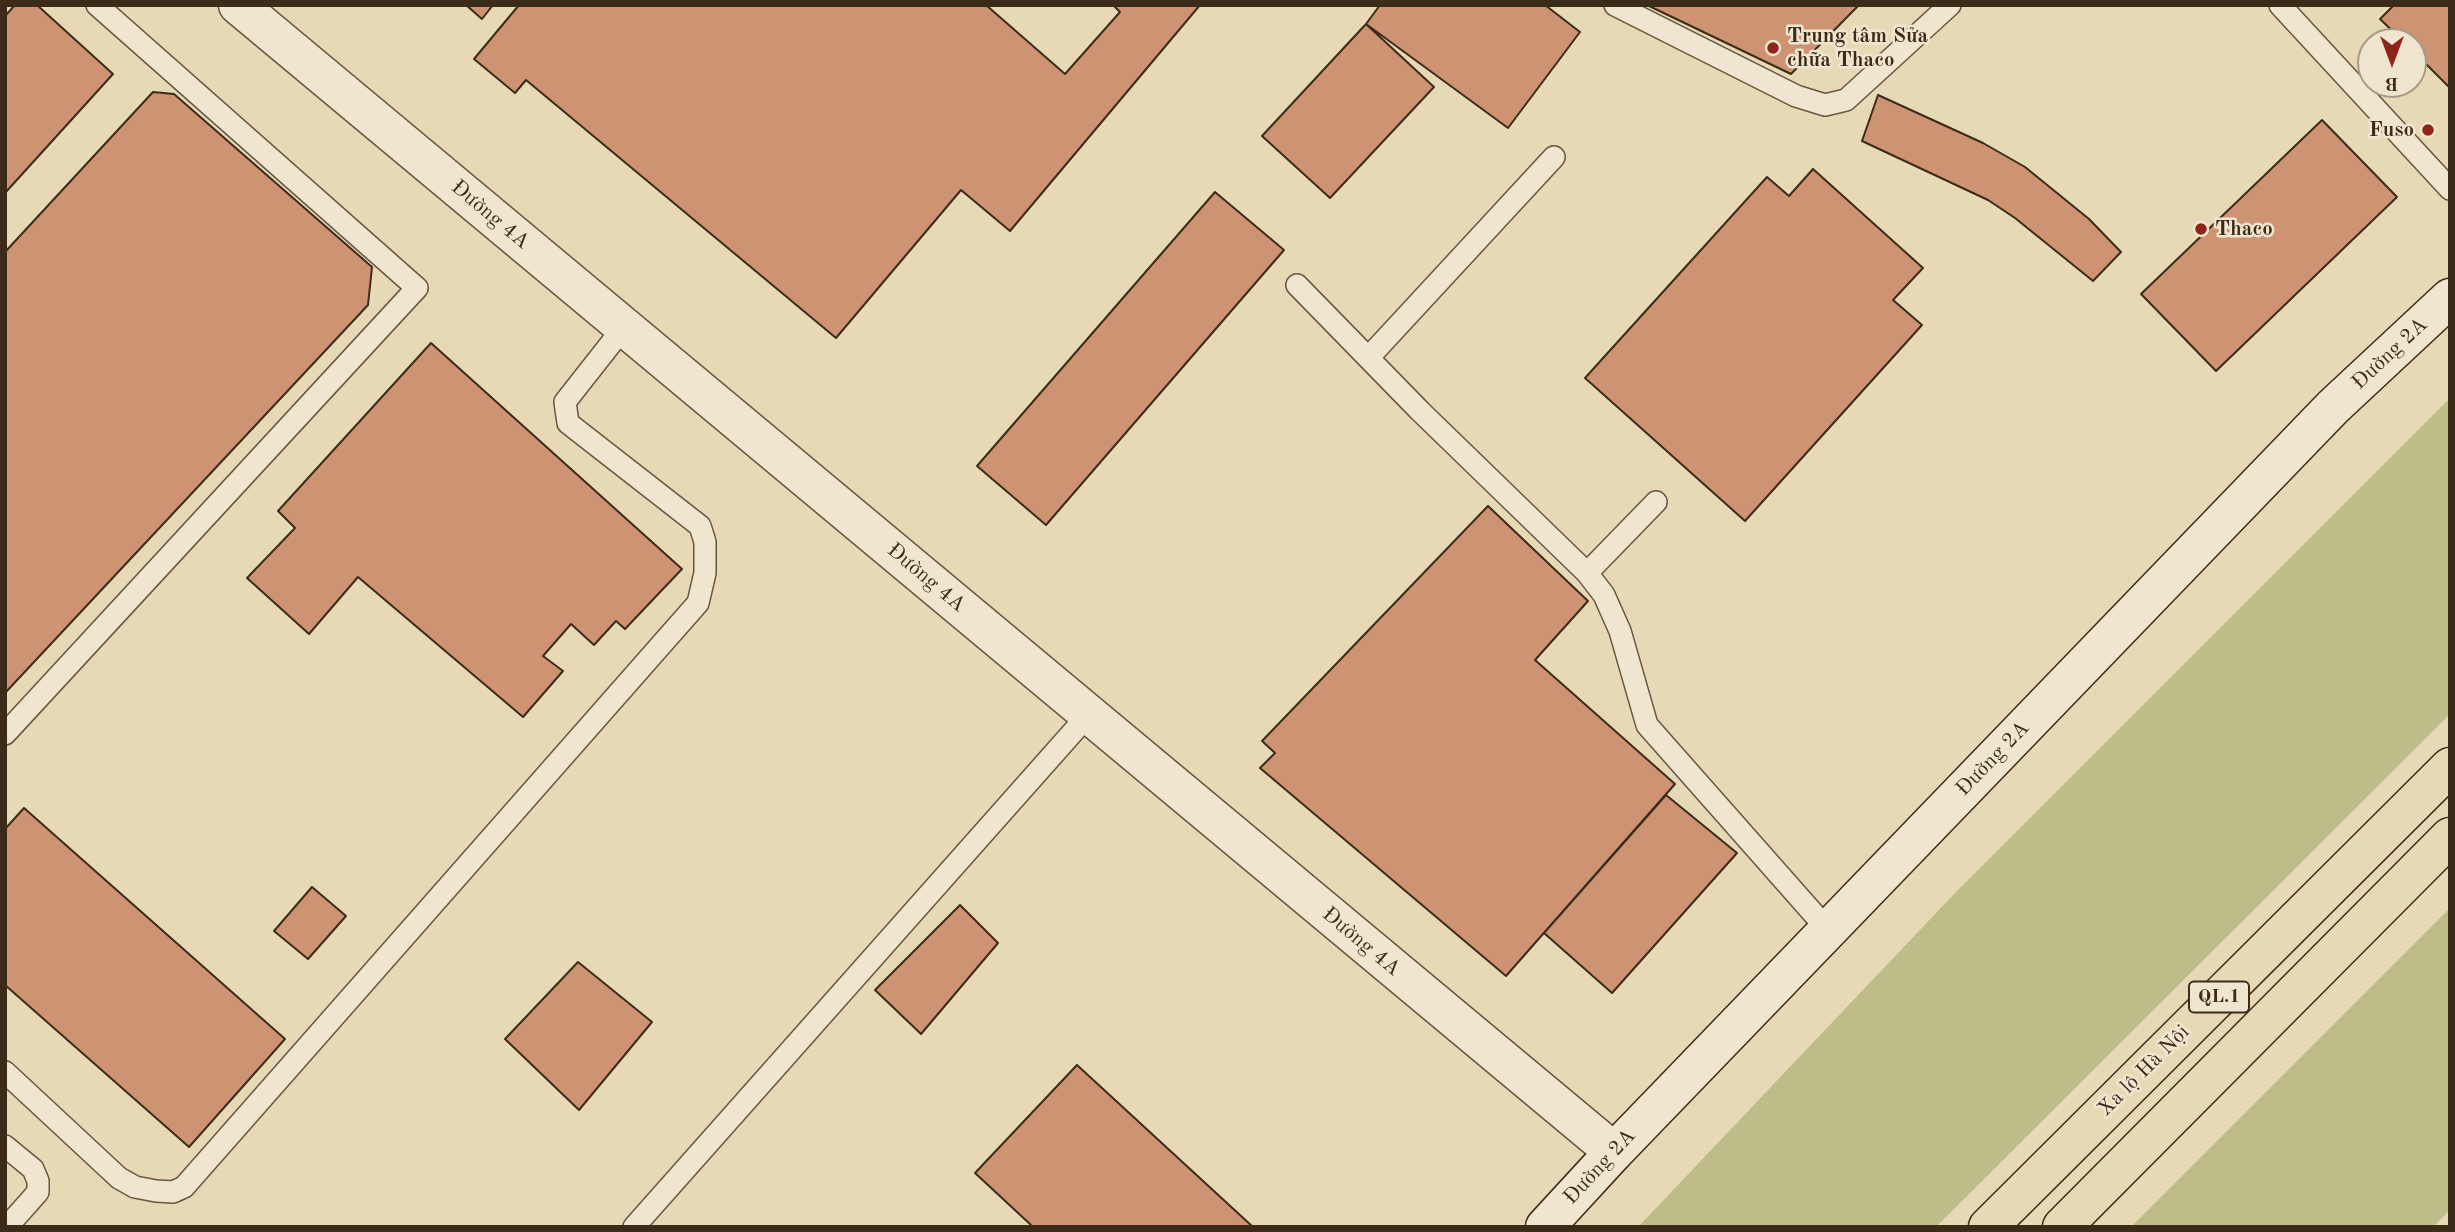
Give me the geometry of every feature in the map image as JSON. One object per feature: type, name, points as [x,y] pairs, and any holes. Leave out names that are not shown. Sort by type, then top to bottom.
[{"type":"highway","name":"Xa lộ Hà Nội","points":[[1988,1227],[2450,766]]},
{"type":"highway","name":"QL.1","points":[[2062,1227],[2450,837]]},
{"type":"street","name":"Đường 4A","points":[[238,5],[1614,1152]]},
{"type":"street","name":"Đường 2A","points":[[1545,1227],[1614,1152],[2333,407],[2450,298]]},
{"type":"lane","points":[[5,734],[417,288],[97,5]]},
{"type":"lane","points":[[1615,5],[1796,96],[1825,105],[1846,100],[1950,5]]},
{"type":"lane","points":[[2280,5],[2450,189]]},
{"type":"lane","points":[[1369,357],[1554,157]]},
{"type":"lane","points":[[1297,285],[1420,411],[1587,573],[1604,595],[1620,631],[1647,725],[1828,930]]},
{"type":"lane","points":[[5,1072],[119,1178],[135,1187],[156,1191],[173,1192],[184,1187],[698,603],[705,573],[705,542],[700,526],[568,424],[565,402],[624,327]]},
{"type":"lane","points":[[1587,573],[1656,502]]},
{"type":"lane","points":[[635,1227],[1089,714]]},
{"type":"lane","points":[[5,1146],[33,1169],[38,1181],[38,1192],[8,1227]]},
{"type":"shaded area","points":[[2450,398],[2450,714],[1936,1227],[1638,1227],[1955,893]]},
{"type":"shaded area","points":[[2450,908],[2450,1210],[2433,1227],[2131,1227]]},
{"type":"building","points":[[15,5],[37,5],[113,74],[5,193],[5,16]]},
{"type":"building","points":[[466,5],[493,5],[482,19]]},
{"type":"building","points":[[519,5],[986,5],[1065,74],[1120,12],[1113,5],[1200,5],[1010,231],[961,190],[836,338],[526,80],[515,93],[474,59]]},
{"type":"building","points":[[1380,5],[1545,5],[1580,32],[1508,128],[1366,24]]},
{"type":"building","points":[[1647,5],[1859,5],[1791,74]]},
{"type":"building","points":[[2394,5],[2450,5],[2450,88],[2427,65],[2427,28],[2389,28],[2380,19]]},
{"type":"building","points":[[1366,24],[1434,87],[1330,198],[1262,136]]},
{"type":"building","points":[[153,92],[174,94],[372,267],[368,305],[5,693],[5,252]]},
{"type":"building","points":[[1878,95],[1983,143],[2025,167],[2089,219],[2121,252],[2093,281],[2015,218],[1988,200],[1862,141]]},
{"type":"building","points":[[2322,120],[2397,197],[2216,371],[2141,294]]},
{"type":"building","points":[[1813,169],[1923,268],[1893,300],[1922,325],[1745,521],[1585,378],[1767,177],[1789,196]]},
{"type":"building","points":[[1215,192],[1284,250],[1046,525],[977,466]]},
{"type":"building","points":[[431,343],[682,569],[625,629],[616,621],[594,645],[571,624],[543,656],[563,671],[523,717],[358,577],[309,634],[247,578],[295,528],[278,511]]},
{"type":"building","points":[[1488,506],[1588,601],[1535,660],[1675,784],[1506,976],[1260,768],[1275,753],[1262,741]]},
{"type":"building","points":[[1666,795],[1737,853],[1612,993],[1544,933]]},
{"type":"building","points":[[24,808],[285,1039],[189,1147],[5,985],[5,829]]},
{"type":"building","points":[[312,887],[346,916],[308,959],[274,931]]},
{"type":"building","points":[[960,905],[998,943],[921,1034],[875,990]]},
{"type":"building","points":[[578,962],[652,1022],[579,1110],[505,1039]]},
{"type":"building","points":[[1077,1065],[1253,1227],[1029,1227],[1031,1225],[975,1173]]},
{"type":"place","name":"Trung tâm Sửa chữa Thaco","points":[[1773,48]]},
{"type":"place","name":"Fuso","points":[[2428,130]]},
{"type":"place","name":"Thaco","points":[[2201,229]]}]
